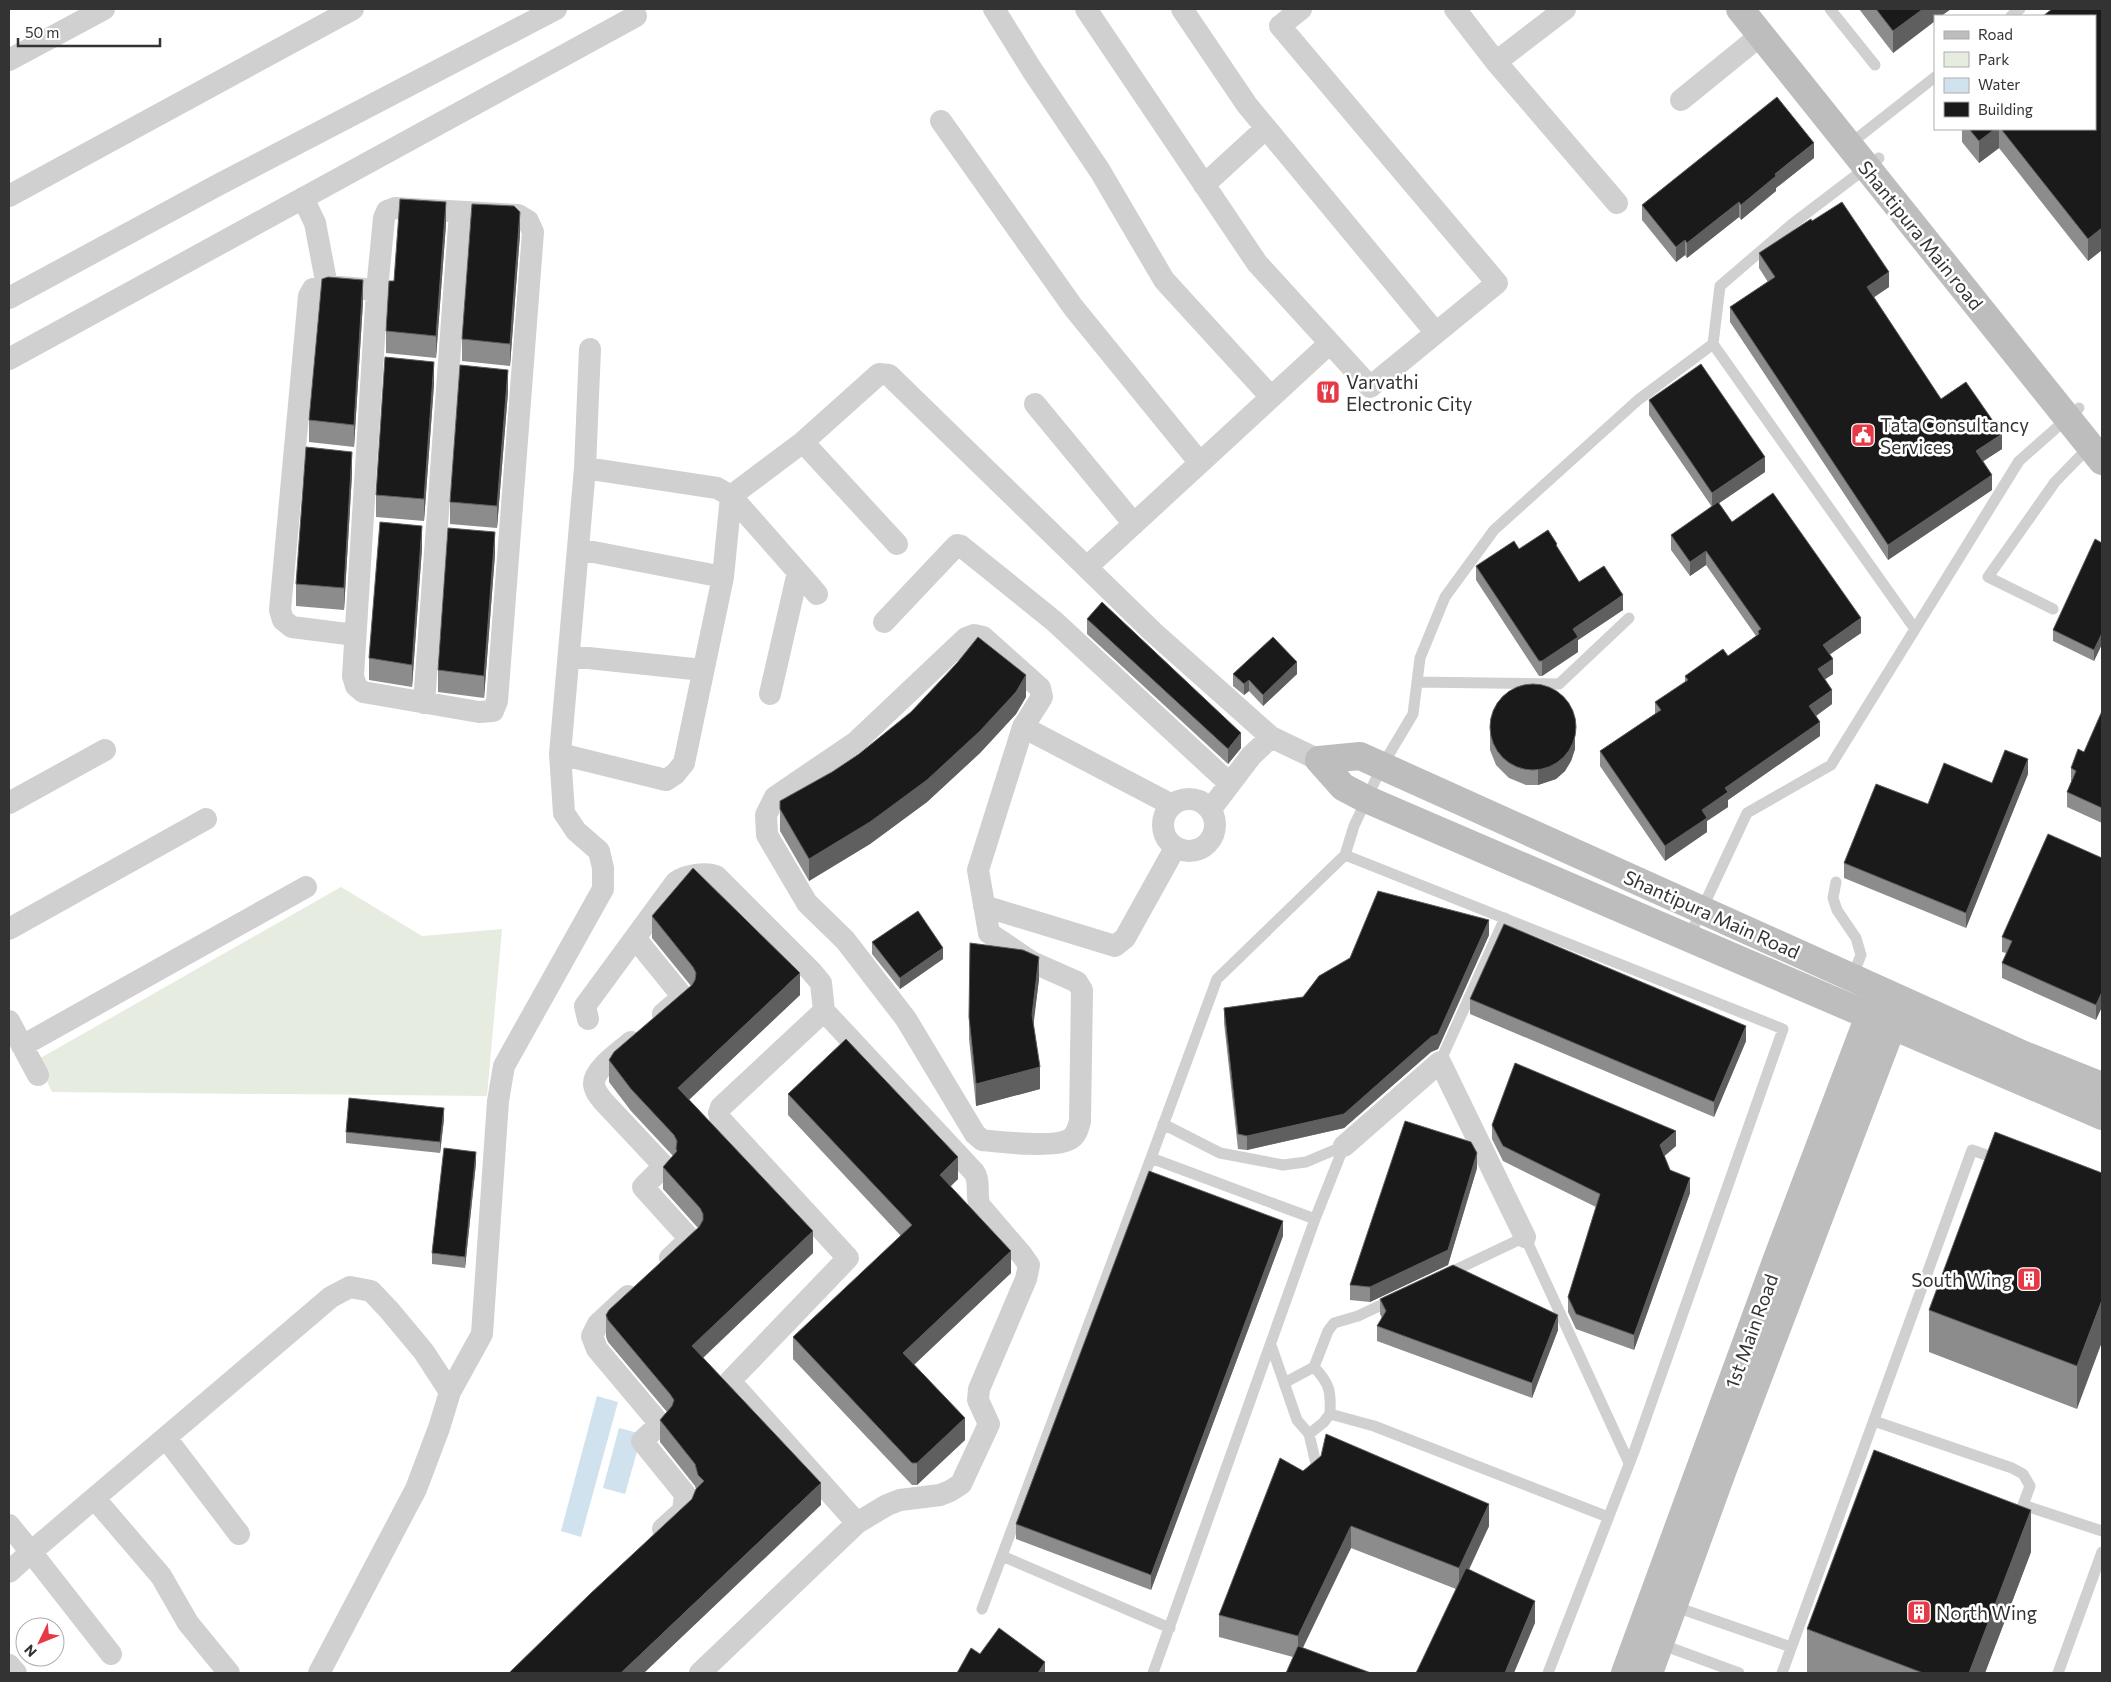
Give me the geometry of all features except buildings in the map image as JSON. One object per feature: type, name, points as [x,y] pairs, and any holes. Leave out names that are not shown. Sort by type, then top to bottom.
[{"type":"street","points":[[9,60],[104,9]]},
{"type":"street","points":[[9,196],[353,9]]},
{"type":"street","points":[[9,298],[216,186],[556,9]]},
{"type":"street","points":[[994,9],[1032,70],[1100,171],[1164,280],[1271,397]]},
{"type":"street","points":[[1086,9],[1257,263],[1370,387],[1497,283],[1280,26],[1301,9]]},
{"type":"street","points":[[1182,9],[1247,105],[1436,333]]},
{"type":"street","points":[[1455,9],[1496,62],[1617,202]]},
{"type":"street","points":[[1496,62],[1565,9]]},
{"type":"street","name":"Shantipura Main road","points":[[1740,9],[1759,22],[1873,163]]},
{"type":"street","points":[[9,359],[639,11]]},
{"type":"street","points":[[1681,100],[1759,22]]},
{"type":"street","name":"Shantipura Main Road","points":[[1759,22],[1860,136],[1873,163],[2073,413],[2098,448]]},
{"type":"street","points":[[940,121],[1073,307],[1200,463]]},
{"type":"street","points":[[1204,184],[1266,128]]},
{"type":"street","points":[[303,198],[315,223],[327,286]]},
{"type":"street","points":[[395,208],[518,215],[528,220],[533,232],[512,379],[500,541],[498,701],[493,711],[479,712],[363,692],[356,686],[353,676],[355,635],[371,529],[357,461],[382,366],[378,290],[384,218],[387,211],[395,208]]},
{"type":"street","points":[[424,703],[460,212]]},
{"type":"street","points":[[355,635],[292,627],[283,620],[280,610],[303,455],[309,296],[313,288],[327,286],[378,290]]},
{"type":"street","points":[[1087,568],[1330,343]]},
{"type":"street","points":[[319,1673],[416,1489],[439,1428],[450,1392],[482,1334],[498,1101],[504,1066],[603,889],[603,868],[599,851],[576,831],[564,813],[560,754],[585,468],[590,348]]},
{"type":"street","points":[[560,754],[666,780],[675,774],[684,763],[723,576],[731,496],[804,442],[867,383],[879,374],[889,375],[1153,632],[1271,736],[1319,760],[1343,787],[1688,939],[2102,1116]]},
{"type":"street","points":[[1035,404],[1134,524]]},
{"type":"street","points":[[804,442],[897,544]]},
{"type":"street","points":[[585,468],[717,488],[731,496],[817,594]]},
{"type":"street","points":[[884,622],[954,548],[958,545],[961,546],[1054,621],[1230,784]]},
{"type":"street","points":[[578,549],[723,576]]},
{"type":"street","points":[[770,694],[798,572]]},
{"type":"street","points":[[974,635],[983,637],[1040,688],[1042,697],[1023,727],[978,870],[989,933],[1032,962],[1077,982],[1082,990],[1080,1121],[1078,1132],[1070,1140],[1058,1144],[982,1140],[976,1134],[906,1019],[845,940],[807,904],[767,835],[766,815],[775,797],[856,742],[966,638],[974,635]]},
{"type":"street","points":[[569,656],[704,670]]},
{"type":"street","points":[[1023,727],[1172,806]]},
{"type":"street","points":[[1210,810],[1251,756],[1271,736]]},
{"type":"street","points":[[9,803],[105,750]]},
{"type":"street","name":"Shantipura Main Road","points":[[1319,760],[1360,756],[2024,1055],[2102,1086]]},
{"type":"street","points":[[1187,799],[1196,800],[1210,810],[1214,818],[1214,826],[1208,842],[1194,851],[1183,851],[1175,848],[1165,837],[1163,829],[1166,812],[1172,806],[1187,799]]},
{"type":"street","points":[[9,929],[206,819]]},
{"type":"street","points":[[984,906],[1115,946],[1125,938],[1175,848]]},
{"type":"street","points":[[588,1020],[585,1006],[676,882],[682,878],[709,873],[716,876],[811,971],[820,983],[824,1011],[974,1172],[978,1177],[977,1200],[980,1206],[1029,1265],[1026,1279],[979,1389],[978,1400],[989,1424],[961,1484],[940,1495],[900,1500],[887,1505],[858,1523],[700,1673]]},
{"type":"street","points":[[22,1046],[306,887]]},
{"type":"street","points":[[635,938],[683,996],[605,1065],[598,1073],[594,1085],[596,1092],[603,1101],[664,1166],[643,1187],[690,1239],[598,1324],[592,1336],[597,1349],[660,1424],[642,1441],[685,1494],[683,1511],[646,1545]]},
{"type":"street","name":"1st Main Road","points":[[1649,1673],[1890,994]]},
{"type":"street","points":[[824,1011],[721,1107],[719,1113],[722,1120],[848,1258],[730,1381],[858,1523]]},
{"type":"street","name":"1st Main Road","points":[[1625,1673],[1778,1256],[1880,1020]]},
{"type":"street","points":[[9,1021],[38,1075]]},
{"type":"street","points":[[1344,1146],[1440,1062],[1526,1237]]},
{"type":"street","points":[[9,1572],[331,1297],[350,1287],[371,1291],[424,1352],[450,1392]]},
{"type":"street","points":[[166,1438],[239,1534]]},
{"type":"street","points":[[95,1499],[160,1576],[188,1623],[229,1673]]},
{"type":"street","points":[[9,1525],[111,1654]]},
{"type":"street","points":[[9,1664],[16,1673]]},
{"type":"lane","points":[[1830,9],[1874,66]]},
{"type":"lane","points":[[1860,136],[1934,78]]},
{"type":"lane","points":[[1873,163],[1791,225],[1720,286],[1713,344],[1915,629]]},
{"type":"lane","points":[[982,1609],[1218,979],[1345,855],[1354,826],[1366,798],[1382,766],[1413,714],[1420,658],[1445,597],[1494,530],[1638,400],[1713,344]]},
{"type":"lane","points":[[1688,939],[1700,909],[1747,813],[1831,765],[2020,460],[2073,413]]},
{"type":"lane","points":[[2054,609],[1988,577],[2054,482],[2098,448]]},
{"type":"lane","points":[[1417,682],[1559,684],[1629,618]]},
{"type":"lane","points":[[1345,855],[1783,1029],[1629,1463],[1548,1673]]},
{"type":"lane","points":[[1836,882],[1833,898],[1837,910],[1856,938],[1861,955],[1852,978]]},
{"type":"lane","points":[[1440,1062],[1505,918]]},
{"type":"lane","points":[[1163,1124],[1220,1153],[1282,1165],[1306,1162],[1344,1146]]},
{"type":"lane","points":[[1153,1673],[1344,1146]]},
{"type":"lane","points":[[1782,1673],[1861,1471],[1874,1421],[1972,1150],[2009,1164]]},
{"type":"lane","points":[[1151,1158],[1316,1219]]},
{"type":"lane","points":[[1437,1278],[1526,1237],[1629,1463]]},
{"type":"lane","points":[[1284,1383],[1314,1367],[1328,1331],[1334,1323],[1358,1316],[1402,1295]]},
{"type":"lane","points":[[1271,1345],[1297,1420],[1308,1434],[1316,1468]]},
{"type":"lane","points":[[1308,1434],[1323,1423],[1330,1414],[1331,1393],[1325,1378],[1314,1367]]},
{"type":"lane","points":[[1330,1414],[1374,1426],[1608,1517]]},
{"type":"lane","points":[[1874,1421],[2012,1468],[2023,1474],[2030,1486],[2023,1505],[2012,1521],[2006,1521]]},
{"type":"lane","points":[[2023,1505],[2102,1531]]},
{"type":"lane","points":[[2058,1673],[2102,1552]]},
{"type":"lane","points":[[1002,1556],[1170,1628]]},
{"type":"lane","points":[[1673,1606],[1791,1647]]},
{"type":"lane","points":[[1660,1644],[1738,1673]]},
{"type":"green space","points":[[341,887],[422,936],[502,929],[487,1096],[52,1092],[37,1060]]},
{"type":"water","points":[[597,1396],[618,1402],[581,1537],[561,1531]]},
{"type":"water","points":[[619,1428],[642,1434],[625,1494],[603,1488]]},
{"type":"place","name":"Varvathi Electronic City","points":[[1328,392]]},
{"type":"place","name":"Tata Consultancy Services","points":[[1863,435]]},
{"type":"place","name":"South Wing","points":[[2029,1279]]},
{"type":"place","name":"North Wing","points":[[1919,1612]]}]
